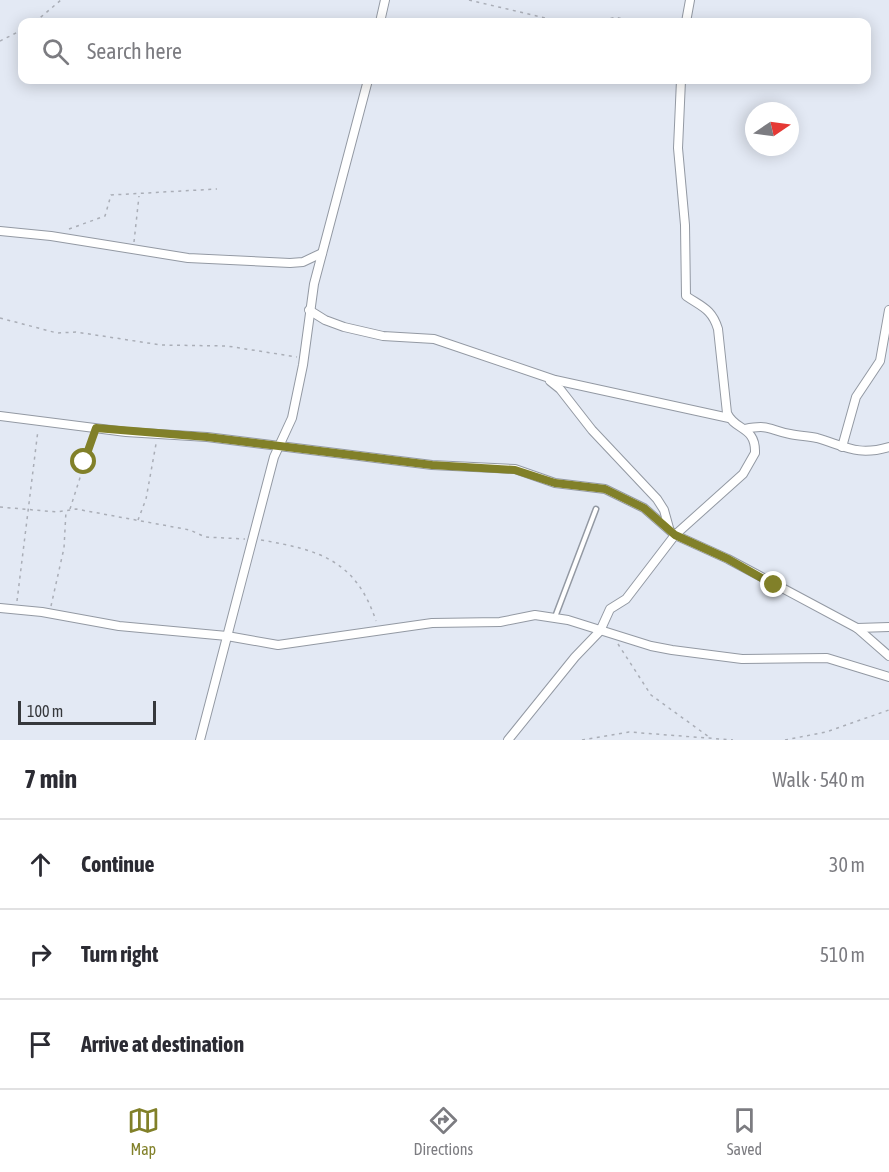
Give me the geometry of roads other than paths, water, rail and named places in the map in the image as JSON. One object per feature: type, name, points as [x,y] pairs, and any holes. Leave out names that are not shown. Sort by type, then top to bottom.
[{"type":"street","points":[[381,18],[384,0]]},
{"type":"street","points":[[687,18],[690,0]]},
{"type":"street","points":[[200,740],[278,446],[292,418],[304,358],[309,310],[367,84]]},
{"type":"street","points":[[681,84],[678,148],[685,225],[686,296],[708,309],[714,316],[729,418]]},
{"type":"street","points":[[0,231],[136,248],[188,258],[290,263],[303,262],[322,253]]},
{"type":"street","points":[[309,310],[325,320],[344,327],[383,336],[434,339],[544,376],[729,418],[745,429],[753,439],[755,453],[743,474],[673,532],[626,599],[610,609],[600,631],[574,657],[508,740]]},
{"type":"street","points":[[842,447],[856,397],[880,361],[889,310]]},
{"type":"street","points":[[544,376],[560,389],[592,430],[657,499],[673,532]]},
{"type":"street","points":[[0,416],[432,465],[515,470],[555,483],[605,489],[644,508],[673,532],[857,628],[889,656]]},
{"type":"street","points":[[745,429],[767,426],[787,434],[819,439],[867,452],[889,447]]},
{"type":"street","points":[[0,608],[49,613],[118,626],[226,636],[278,645],[432,623],[500,622],[535,615],[555,618],[651,646],[714,657],[834,659],[889,677]]},
{"type":"street","points":[[857,628],[889,627]]},
{"type":"lane","points":[[555,618],[596,509]]}]
